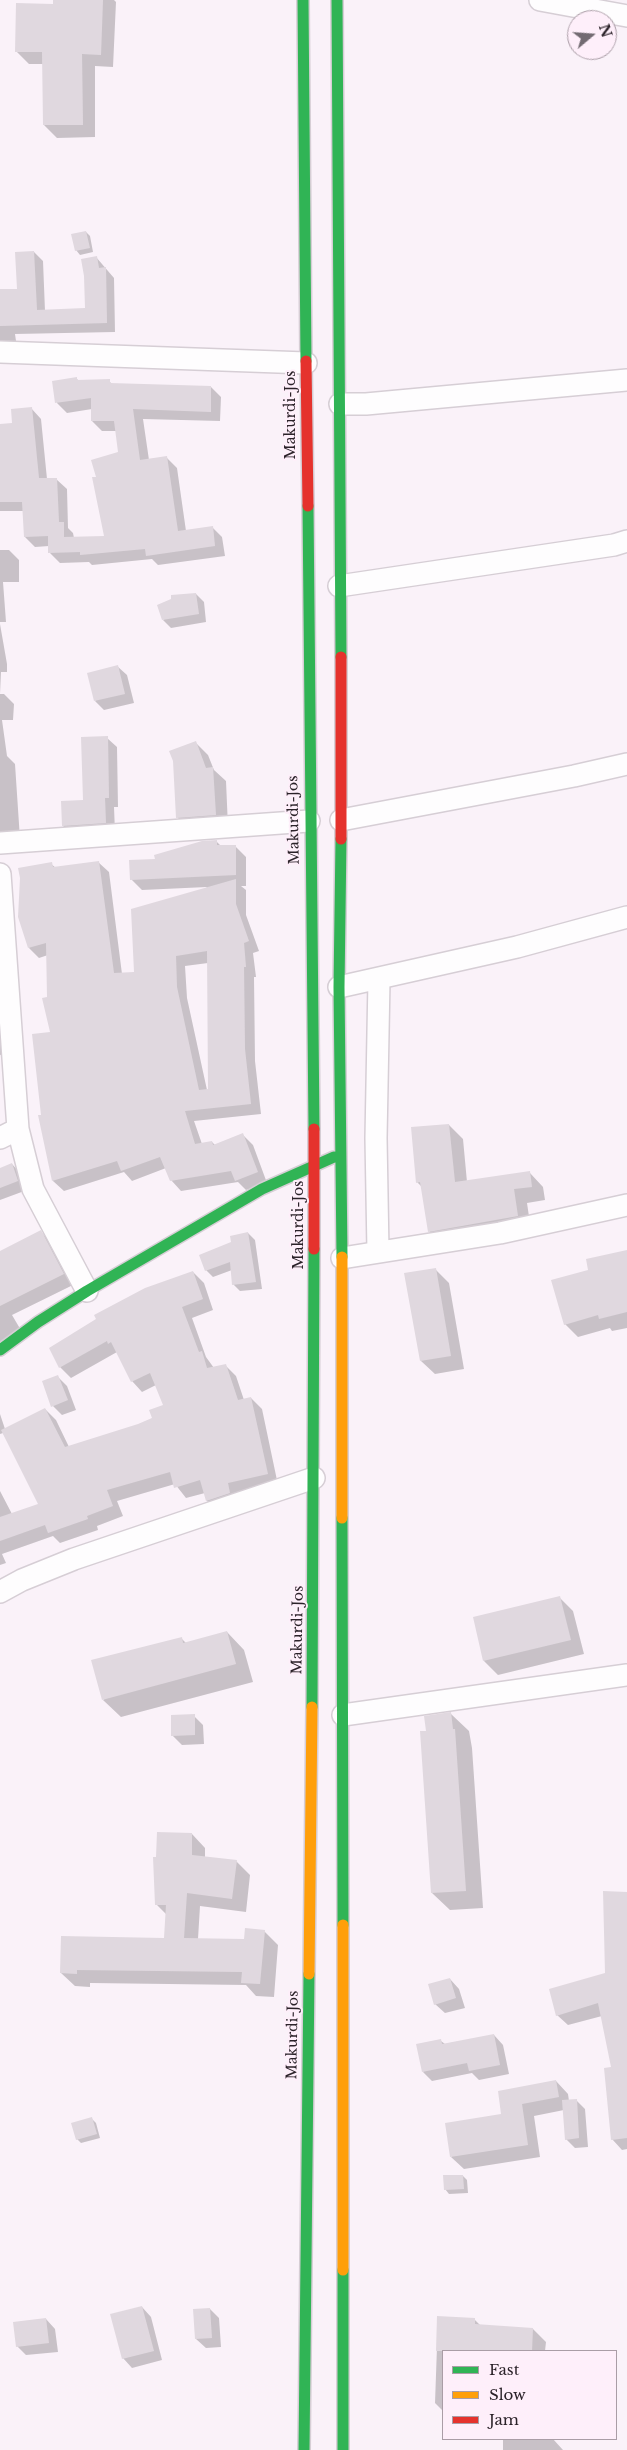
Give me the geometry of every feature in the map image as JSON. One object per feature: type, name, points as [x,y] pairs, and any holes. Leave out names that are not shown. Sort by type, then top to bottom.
[{"type":"main road","name":"Makurdi-Jos","points":[[303,0],[309,821],[314,1165],[314,1478],[304,2450]]},
{"type":"main road","points":[[337,0],[341,820],[339,987],[342,1153],[343,2450]]},
{"type":"main road","points":[[0,1350],[87,1290],[262,1190],[342,1153]]},
{"type":"street","points":[[540,0],[627,16]]},
{"type":"street","points":[[0,352],[306,363]]},
{"type":"street","points":[[340,404],[366,404],[627,380]]},
{"type":"street","points":[[339,586],[614,545],[627,541]]},
{"type":"street","points":[[341,820],[574,776],[627,764]]},
{"type":"street","points":[[0,844],[309,821]]},
{"type":"street","points":[[0,874],[9,1134],[33,1189],[87,1290]]},
{"type":"street","points":[[339,987],[379,980],[517,947],[627,917]]},
{"type":"street","points":[[378,1252],[376,1138],[379,980]]},
{"type":"street","points":[[342,1153],[376,1138]]},
{"type":"street","points":[[342,1258],[500,1233],[627,1205]]},
{"type":"street","points":[[0,1592],[22,1580],[74,1560],[314,1478]]},
{"type":"street","points":[[343,1715],[627,1675]]},
{"type":"street","points":[[602,1680],[627,1689]]},
{"type":"building","points":[[53,0],[103,0],[101,55],[82,54],[83,125],[43,125],[42,52],[15,52],[16,3],[53,4]]},
{"type":"building","points":[[86,231],[90,248],[75,251],[71,234]]},
{"type":"building","points":[[34,251],[37,310],[85,308],[84,276],[81,259],[97,256],[99,268],[106,267],[107,323],[0,326],[0,289],[17,289],[15,252]]},
{"type":"building","points":[[77,377],[77,380],[110,379],[110,383],[211,386],[211,412],[133,409],[140,460],[167,456],[178,531],[213,526],[215,546],[146,556],[145,549],[80,555],[80,552],[48,553],[48,536],[24,537],[22,502],[0,502],[0,424],[12,423],[11,409],[32,407],[39,478],[57,478],[59,522],[64,522],[64,537],[104,536],[92,477],[96,477],[91,460],[118,452],[114,421],[91,421],[91,398],[55,403],[52,381]]},
{"type":"building","points":[[196,593],[199,614],[162,620],[157,605],[171,599],[171,595]]},
{"type":"building","points":[[118,665],[125,694],[94,701],[87,673]]},
{"type":"building","points":[[108,736],[109,798],[105,798],[106,823],[62,826],[61,801],[83,800],[81,737]]},
{"type":"building","points":[[196,741],[206,768],[213,767],[216,815],[176,818],[173,761],[169,751]]},
{"type":"building","points":[[217,840],[217,845],[236,845],[236,875],[130,880],[129,860],[155,859],[154,855],[202,841]]},
{"type":"building","points":[[99,861],[114,973],[134,972],[131,909],[236,879],[236,904],[249,941],[244,943],[246,967],[244,967],[245,1049],[251,1104],[185,1111],[195,1144],[212,1141],[213,1145],[243,1133],[258,1172],[235,1181],[231,1171],[170,1181],[160,1157],[121,1171],[117,1161],[52,1181],[38,1115],[41,1115],[32,1034],[50,1032],[42,998],[47,997],[46,943],[28,948],[18,917],[20,878],[18,868],[52,862],[53,867]],"holes":[[[207,951],[208,1089],[199,1090],[177,987],[176,956]]]},
{"type":"building","points":[[449,1124],[455,1182],[530,1171],[532,1187],[514,1189],[518,1216],[428,1232],[420,1182],[416,1183],[411,1127]]},
{"type":"building","points":[[12,1163],[18,1181],[0,1188],[0,1168]]},
{"type":"building","points":[[41,1230],[64,1274],[0,1306],[0,1251]]},
{"type":"building","points":[[248,1232],[256,1282],[232,1285],[230,1262],[205,1271],[199,1255],[231,1242],[230,1236]]},
{"type":"building","points":[[627,1250],[627,1312],[599,1319],[598,1315],[564,1325],[551,1280],[588,1270],[586,1259]]},
{"type":"building","points":[[436,1268],[451,1356],[420,1361],[404,1273]]},
{"type":"building","points":[[193,1271],[203,1299],[182,1307],[199,1352],[202,1351],[207,1368],[226,1364],[238,1400],[251,1397],[268,1474],[228,1483],[230,1493],[206,1501],[200,1480],[174,1488],[170,1472],[107,1490],[113,1506],[87,1516],[88,1519],[48,1533],[45,1525],[0,1541],[0,1517],[38,1504],[1,1430],[45,1408],[65,1447],[152,1418],[149,1410],[163,1405],[150,1373],[131,1382],[111,1342],[108,1344],[107,1341],[59,1368],[49,1348],[96,1319],[94,1315],[145,1288]]},
{"type":"building","points":[[58,1375],[68,1400],[51,1407],[42,1381]]},
{"type":"building","points":[[560,1596],[571,1640],[483,1661],[473,1617]]},
{"type":"building","points":[[227,1631],[236,1664],[102,1700],[91,1660],[182,1637],[183,1643]]},
{"type":"building","points":[[451,1712],[453,1729],[455,1729],[466,1891],[431,1893],[420,1731],[426,1731],[424,1716]]},
{"type":"building","points":[[195,1714],[195,1735],[171,1736],[171,1715]]},
{"type":"building","points":[[157,1832],[192,1833],[192,1855],[237,1860],[232,1899],[187,1893],[184,1938],[244,1939],[245,1928],[265,1930],[260,1984],[241,1983],[242,1972],[77,1970],[77,1974],[60,1973],[61,1936],[164,1938],[166,1905],[155,1905],[153,1857],[156,1857]]},
{"type":"building","points":[[603,1891],[627,1892],[627,2138],[611,2140],[604,2068],[611,2067],[598,2003],[556,2016],[549,1989],[605,1973]]},
{"type":"building","points":[[450,1978],[456,1998],[434,2005],[428,1984]]},
{"type":"building","points":[[494,2034],[500,2065],[469,2071],[467,2063],[422,2072],[416,2044],[441,2039],[442,2044]]},
{"type":"building","points":[[556,2080],[559,2097],[522,2104],[528,2145],[450,2157],[445,2123],[501,2114],[498,2091]]},
{"type":"building","points":[[577,2099],[579,2138],[565,2140],[562,2100]]},
{"type":"building","points":[[92,2117],[97,2134],[76,2140],[71,2123]]},
{"type":"building","points":[[443,2175],[463,2175],[464,2189],[444,2190]]},
{"type":"building","points":[[142,2306],[154,2351],[122,2359],[110,2314]]},
{"type":"building","points":[[210,2308],[212,2338],[195,2339],[193,2309]]},
{"type":"building","points":[[437,2316],[475,2318],[475,2324],[533,2328],[532,2350],[436,2351]]},
{"type":"building","points":[[46,2318],[49,2343],[16,2347],[13,2322]]},
{"type":"traffic: fast","points":[[303,0],[306,361]]},
{"type":"traffic: fast","points":[[337,0],[341,657]]},
{"type":"traffic: fast","points":[[308,506],[314,1129]]},
{"type":"traffic: fast","points":[[341,839],[339,987],[342,1257]]},
{"type":"traffic: fast","points":[[0,1350],[38,1322],[87,1291],[262,1189],[334,1157]]},
{"type":"traffic: fast","points":[[312,1707],[314,1249]]},
{"type":"traffic: fast","points":[[342,1518],[343,1925]]},
{"type":"traffic: fast","points":[[304,2450],[309,1974]]},
{"type":"traffic: fast","points":[[343,2270],[343,2450]]},
{"type":"traffic: slow","points":[[342,1257],[342,1518]]},
{"type":"traffic: slow","points":[[309,1974],[312,1707]]},
{"type":"traffic: slow","points":[[343,1925],[343,2270]]},
{"type":"traffic: jam","points":[[306,361],[308,506]]},
{"type":"traffic: jam","points":[[341,657],[341,839]]},
{"type":"traffic: jam","points":[[314,1129],[314,1249]]}]
